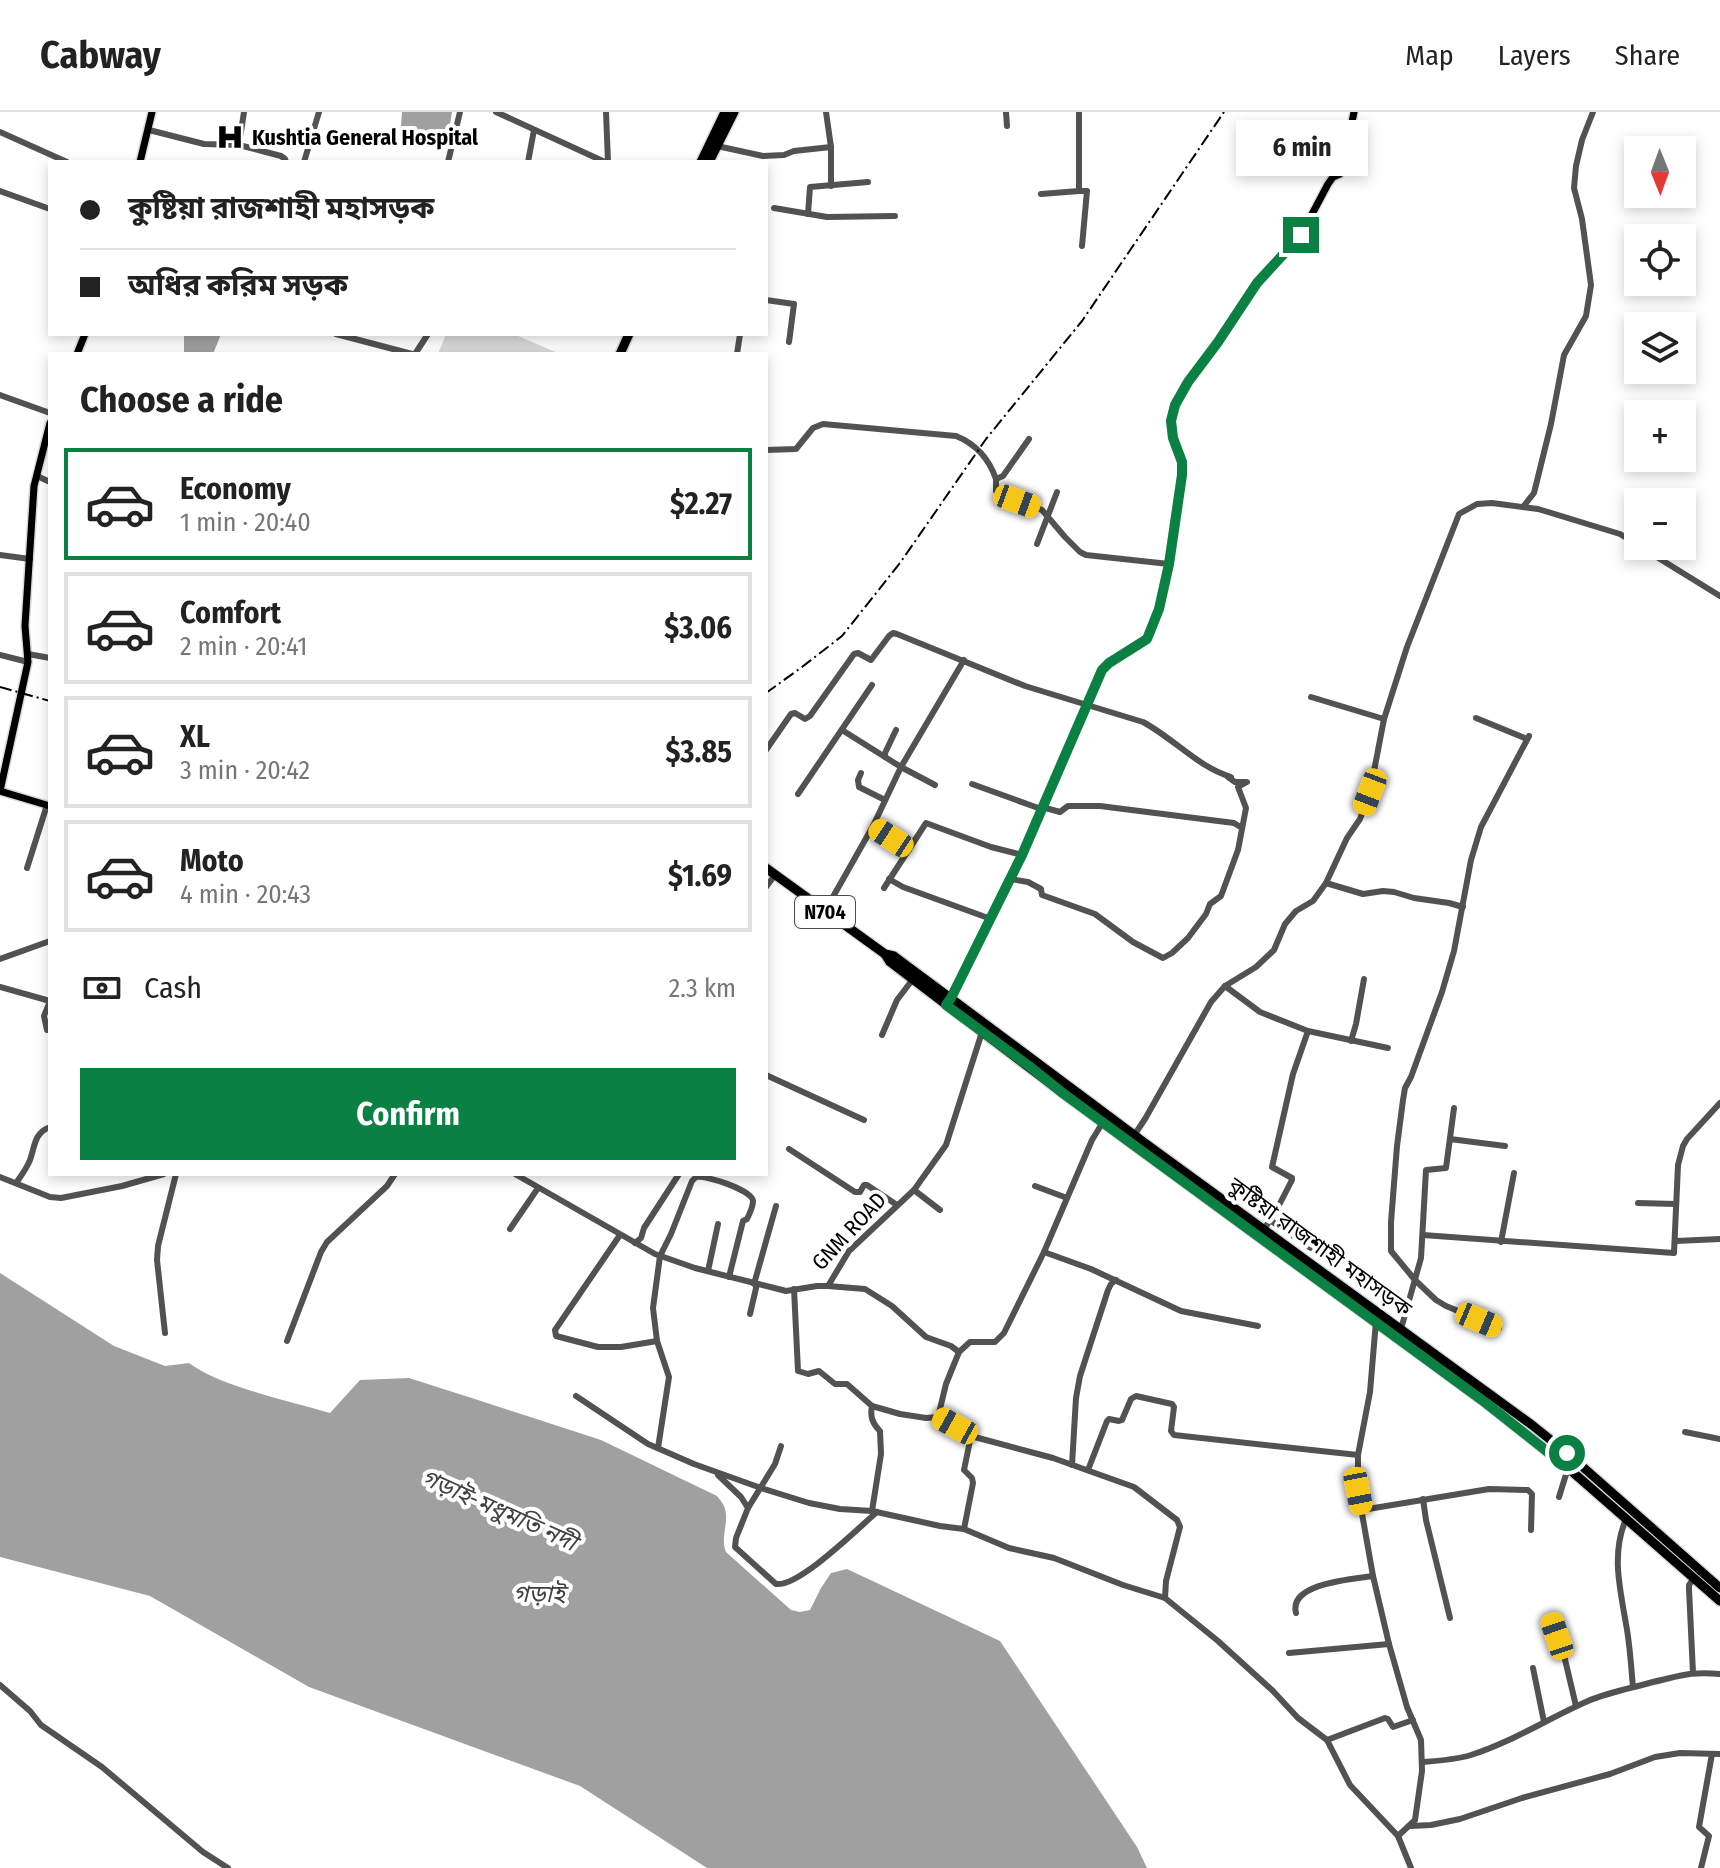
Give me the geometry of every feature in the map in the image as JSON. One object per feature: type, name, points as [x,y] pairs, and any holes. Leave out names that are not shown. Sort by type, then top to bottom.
[{"type":"highway","points":[[702,160],[725,112]]},
{"type":"highway","points":[[710,160],[734,112]]},
{"type":"highway","name":"কুষ্টিয়া রাজশাহী মহাসড়ক","points":[[768,870],[1332,1284],[1401,1329],[1423,1351],[1568,1468],[1694,1578],[1718,1593]]},
{"type":"highway","name":"কুষ্টিয়া রাজশাহী মহাসড়ক","points":[[885,954],[894,956],[982,1031],[1103,1122],[1135,1134],[1231,1210],[1267,1225],[1376,1321],[1532,1425],[1567,1453],[1718,1593]]},
{"type":"highway","points":[[1558,1460],[1567,1453]]},
{"type":"main road","points":[[141,160],[152,112]]},
{"type":"main road","points":[[948,1002],[1022,855],[1102,670],[1147,639],[1159,609],[1182,475],[1182,462],[1173,438],[1171,421],[1175,405],[1257,283],[1301,235],[1328,184],[1340,174],[1354,112]]},
{"type":"main road","points":[[48,431],[34,486],[25,626],[28,658],[0,791],[48,806]]},
{"type":"street","points":[[239,145],[244,112]]},
{"type":"street","points":[[305,160],[319,112]]},
{"type":"street","points":[[448,160],[460,112]]},
{"type":"street","points":[[496,112],[602,160]]},
{"type":"street","points":[[606,112],[606,160]]},
{"type":"street","points":[[826,112],[831,147],[831,186]]},
{"type":"street","points":[[1006,112],[1007,126]]},
{"type":"street","points":[[1079,112],[1079,191]]},
{"type":"street","points":[[1523,507],[1534,493],[1564,355],[1586,316],[1591,285],[1582,219],[1574,188],[1582,140],[1593,112]]},
{"type":"street","points":[[149,130],[204,144],[239,145],[281,156],[285,160]]},
{"type":"street","points":[[528,160],[534,130]]},
{"type":"street","points":[[0,132],[63,160]]},
{"type":"street","points":[[716,146],[763,156],[831,147]]},
{"type":"street","points":[[808,214],[810,187],[868,182]]},
{"type":"street","points":[[0,191],[48,208]]},
{"type":"street","points":[[1041,194],[1087,191],[1082,246]]},
{"type":"street","points":[[774,208],[827,217],[895,216]]},
{"type":"street","points":[[768,300],[794,304],[789,342]]},
{"type":"street","points":[[344,336],[405,352]]},
{"type":"street","points":[[0,395],[48,412]]},
{"type":"street","points":[[768,450],[796,449],[817,425],[956,436],[967,440],[989,462],[996,479],[996,491],[1042,510],[1080,552],[1169,564]]},
{"type":"street","points":[[996,479],[1003,476],[1029,439]]},
{"type":"street","points":[[37,476],[48,481]]},
{"type":"street","points":[[1037,544],[1057,492]]},
{"type":"street","points":[[1135,1134],[1211,1002],[1225,986],[1274,950],[1285,924],[1296,911],[1313,901],[1326,883],[1342,847],[1360,819],[1370,792],[1384,719],[1407,647],[1459,514],[1477,504],[1538,509],[1624,537]]},
{"type":"street","points":[[0,555],[30,559]]},
{"type":"street","points":[[1662,560],[1720,596]]},
{"type":"street","points":[[768,747],[791,714],[805,719],[810,716],[854,654],[871,660],[893,633],[1025,686],[1143,722],[1235,782],[1247,782],[1238,787],[1246,808],[1238,850],[1221,896],[1210,904],[1188,938],[1163,958],[1133,942],[1095,914],[1042,895],[1041,889],[1028,882],[1010,879]]},
{"type":"street","points":[[0,655],[48,658]]},
{"type":"street","points":[[825,911],[873,826],[901,767],[964,660]]},
{"type":"street","points":[[798,794],[872,685]]},
{"type":"street","points":[[1311,697],[1384,719]]},
{"type":"street","points":[[1476,718],[1528,737],[1481,827],[1471,860],[1454,951],[1442,992],[1405,1088],[1390,1246],[1396,1258],[1436,1300],[1499,1328]]},
{"type":"street","points":[[842,730],[935,785]]},
{"type":"street","points":[[885,757],[896,730]]},
{"type":"street","points":[[861,773],[859,787],[885,800]]},
{"type":"street","points":[[972,784],[1060,812],[1068,806],[1078,805],[1124,808],[1234,823],[1242,828]]},
{"type":"street","points":[[27,868],[48,809]]},
{"type":"street","points":[[884,888],[926,823],[1022,855]]},
{"type":"street","points":[[873,826],[909,850]]},
{"type":"street","points":[[768,884],[775,875]]},
{"type":"street","points":[[889,879],[991,919]]},
{"type":"street","points":[[1326,883],[1363,894],[1394,892],[1463,907]]},
{"type":"street","points":[[0,959],[48,942]]},
{"type":"street","points":[[882,1035],[897,1000],[913,979]]},
{"type":"street","points":[[1351,1041],[1364,979]]},
{"type":"street","points":[[1225,986],[1260,1012],[1308,1031],[1388,1048]]},
{"type":"street","points":[[0,987],[48,1000]]},
{"type":"street","points":[[47,1030],[44,1016],[48,1006]]},
{"type":"street","name":"GNM ROAD","points":[[518,1176],[660,1256],[786,1291],[828,1286],[849,1251],[914,1190],[946,1145],[982,1031]]},
{"type":"street","points":[[1308,1031],[1293,1074],[1272,1167],[1292,1180],[1267,1225],[1311,1248]]},
{"type":"street","points":[[768,1076],[864,1120]]},
{"type":"street","points":[[1423,1235],[1671,1253],[1675,1251],[1678,1165],[1683,1146],[1720,1103]]},
{"type":"street","points":[[1401,1329],[1421,1258],[1426,1170],[1446,1168],[1454,1108]]},
{"type":"street","points":[[938,1417],[946,1384],[959,1352],[970,1342],[988,1343],[1000,1338],[1044,1252],[1092,1140],[1103,1122]]},
{"type":"street","points":[[16,1183],[30,1160],[39,1134],[48,1128]]},
{"type":"street","points":[[1450,1139],[1505,1146]]},
{"type":"street","points":[[789,1149],[855,1192],[860,1192],[867,1185],[897,1205]]},
{"type":"street","points":[[1501,1242],[1514,1173]]},
{"type":"street","points":[[0,1177],[50,1197],[61,1198],[157,1176]]},
{"type":"street","points":[[165,1333],[157,1260],[176,1176]]},
{"type":"street","points":[[287,1341],[327,1242],[387,1186],[394,1176]]},
{"type":"street","points":[[635,1243],[678,1176]]},
{"type":"street","points":[[658,1448],[669,1377],[658,1342],[653,1308],[660,1256],[696,1177],[704,1176],[740,1188],[753,1201],[747,1219],[743,1221],[729,1277]]},
{"type":"street","points":[[1035,1186],[1067,1198]]},
{"type":"street","points":[[510,1229],[538,1188]]},
{"type":"street","points":[[914,1190],[940,1210]]},
{"type":"street","points":[[1638,1203],[1676,1204]]},
{"type":"street","points":[[750,1314],[776,1206]]},
{"type":"street","points":[[708,1271],[718,1224]]},
{"type":"street","points":[[620,1235],[555,1330],[556,1336],[598,1347],[658,1342]]},
{"type":"street","points":[[1676,1241],[1720,1239]]},
{"type":"street","points":[[1044,1252],[1116,1280],[1181,1311],[1258,1326]]},
{"type":"street","points":[[1072,1465],[1080,1376],[1108,1290],[1116,1280]]},
{"type":"street","points":[[828,1286],[865,1289],[892,1306],[926,1337],[959,1352]]},
{"type":"street","points":[[794,1289],[798,1371],[808,1374],[819,1371],[835,1384],[847,1384],[872,1406],[900,1414],[938,1417],[971,1436],[1088,1470],[1137,1489],[1177,1520],[1180,1527],[1166,1581],[1165,1598]]},
{"type":"street","points":[[1376,1321],[1370,1392],[1358,1455],[1358,1491],[1389,1644],[1421,1740],[1422,1762],[1415,1820],[1398,1836]]},
{"type":"street","points":[[576,1396],[648,1444],[761,1488],[809,1503],[964,1529],[1009,1548],[1054,1558],[1165,1598],[1218,1641],[1298,1718],[1327,1740],[1356,1794],[1398,1836],[1411,1868]]},
{"type":"street","points":[[1088,1470],[1107,1421],[1121,1421],[1131,1399],[1136,1396],[1172,1404],[1171,1431],[1174,1435],[1358,1455]]},
{"type":"street","points":[[781,1446],[775,1464],[748,1508],[734,1543],[780,1585],[807,1571],[874,1512],[881,1454],[880,1431],[874,1424],[872,1406]]},
{"type":"street","points":[[1685,1432],[1720,1439]]},
{"type":"street","points":[[964,1529],[973,1483],[964,1470],[971,1436]]},
{"type":"street","points":[[1559,1497],[1568,1468]]},
{"type":"street","points":[[714,1471],[748,1508]]},
{"type":"street","points":[[1362,1510],[1489,1489],[1528,1490],[1532,1494],[1531,1530]]},
{"type":"street","points":[[1423,1499],[1450,1618]]},
{"type":"street","points":[[1626,1519],[1621,1532],[1618,1584],[1633,1687]]},
{"type":"street","points":[[1296,1613],[1295,1602],[1306,1592],[1327,1584],[1373,1576]]},
{"type":"street","points":[[1693,1673],[1689,1585],[1694,1578]]},
{"type":"street","points":[[1552,1620],[1576,1706]]},
{"type":"street","points":[[1289,1653],[1389,1644]]},
{"type":"street","points":[[1533,1668],[1544,1722]]},
{"type":"street","points":[[1422,1762],[1471,1755],[1592,1699],[1693,1673],[1720,1674]]},
{"type":"street","points":[[0,1685],[41,1725],[102,1767],[203,1852],[228,1868]]},
{"type":"street","points":[[1327,1740],[1385,1718],[1393,1727],[1413,1720]]},
{"type":"street","points":[[1411,1826],[1460,1819],[1610,1774],[1655,1757],[1680,1753],[1720,1754]]},
{"type":"street","points":[[1701,1868],[1709,1836],[1699,1827],[1712,1754]]},
{"type":"shaded area","points":[[445,336],[518,336],[555,352],[439,352]]},
{"type":"water","points":[[402,112],[452,112],[447,142],[439,147],[400,139]]},
{"type":"water","points":[[184,336],[220,336],[214,352],[184,352]]},
{"type":"water","name":"গড়াই","points":[[0,1273],[114,1346],[165,1366],[189,1363],[219,1379],[276,1398],[330,1413],[360,1380],[409,1378],[601,1440],[717,1496],[726,1514],[726,1552],[791,1610],[810,1610],[831,1573],[847,1569],[1000,1641],[1137,1847],[1147,1868],[707,1868],[580,1786],[309,1687],[150,1596],[0,1557]]},
{"type":"railway","points":[[768,692],[842,636],[900,563],[986,439],[1082,321],[1224,112]]},
{"type":"railway","points":[[0,687],[48,700]]},
{"type":"place","name":"Kushtia General Hospital","points":[[230,137]]},
{"type":"route","points":[[1301,235],[1257,283],[1175,405],[1171,421],[1173,438],[1182,462],[1182,475],[1159,609],[1146,641],[1102,670],[1022,855],[946,1005],[1486,1403],[1558,1460],[1567,1453]]},
{"type":"water label","name":"গড়াই-মধুমতি নদী","points":[[499,1510]]}]
